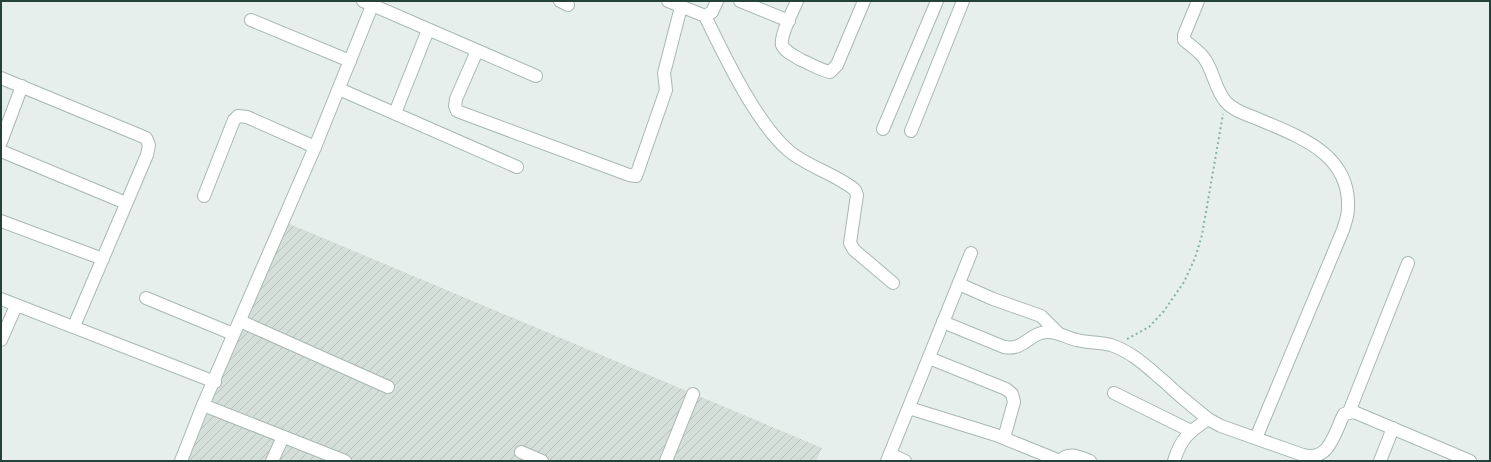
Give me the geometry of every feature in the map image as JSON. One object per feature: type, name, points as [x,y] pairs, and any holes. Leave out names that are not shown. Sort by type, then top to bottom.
[{"type":"street","points":[[668,1],[705,16],[743,88],[768,128],[779,141],[791,152],[855,190],[857,195],[850,243],[854,250],[893,283]]},
{"type":"street","points":[[705,16],[712,12],[717,1]]},
{"type":"street","points":[[740,1],[789,21]]},
{"type":"street","points":[[797,1],[782,37],[782,45],[786,51],[824,71],[830,72],[837,65],[864,1]]},
{"type":"street","points":[[883,129],[937,1]]},
{"type":"street","points":[[911,131],[963,1]]},
{"type":"street","points":[[1198,1],[1184,34],[1184,40],[1201,54],[1207,62],[1226,102],[1238,110],[1300,137],[1317,147],[1331,159],[1341,174],[1347,199],[1348,210],[1343,230],[1256,438]]},
{"type":"street","points":[[181,461],[233,334],[240,321],[339,89],[370,2],[428,30],[536,76]]},
{"type":"street","points":[[477,51],[456,100],[455,106],[457,111],[629,175],[636,176],[666,90],[664,73],[680,7]]},
{"type":"street","points":[[251,20],[350,61]]},
{"type":"street","points":[[395,113],[428,30]]},
{"type":"street","points":[[1,78],[146,138],[150,146],[74,326]]},
{"type":"street","points":[[1,142],[22,86]]},
{"type":"street","points":[[339,89],[517,166]]},
{"type":"street","points":[[204,196],[234,120],[238,116],[247,117],[315,147]]},
{"type":"street","points":[[1,151],[126,203]]},
{"type":"street","points":[[1,221],[103,259]]},
{"type":"street","points":[[905,461],[889,458],[971,253]]},
{"type":"street","points":[[1349,412],[1408,263]]},
{"type":"street","points":[[959,284],[993,299],[1041,316],[1058,333]]},
{"type":"street","points":[[146,298],[233,334]]},
{"type":"street","points":[[1,299],[16,306],[74,326],[214,382]]},
{"type":"street","points":[[1,340],[16,306]]},
{"type":"street","points":[[240,321],[388,387]]},
{"type":"street","points":[[943,322],[1012,349],[1020,346],[1036,335],[1047,332],[1058,333],[1075,340],[1109,345],[1127,352],[1141,360],[1208,419],[1311,458],[1320,456],[1326,452],[1344,414],[1354,412],[1463,460]]},
{"type":"street","points":[[929,358],[1006,389],[1012,394],[1014,402],[1004,438]]},
{"type":"street","points":[[1114,393],[1191,431]]},
{"type":"street","points":[[666,461],[693,394]]},
{"type":"street","points":[[203,405],[345,461]]},
{"type":"street","points":[[909,408],[1004,438],[1060,461],[1065,456],[1070,455],[1090,461]]},
{"type":"street","points":[[1174,461],[1182,440],[1191,431],[1208,419]]},
{"type":"street","points":[[1380,461],[1393,428]]},
{"type":"street","points":[[272,461],[283,437]]},
{"type":"street","points":[[521,452],[542,461]]},
{"type":"path","points":[[1109,345],[1134,336],[1149,327],[1164,311],[1184,282],[1195,258],[1202,235],[1217,142],[1226,102]]},
{"type":"shaded area","points":[[285,222],[822,448],[816,461],[188,461]]}]
